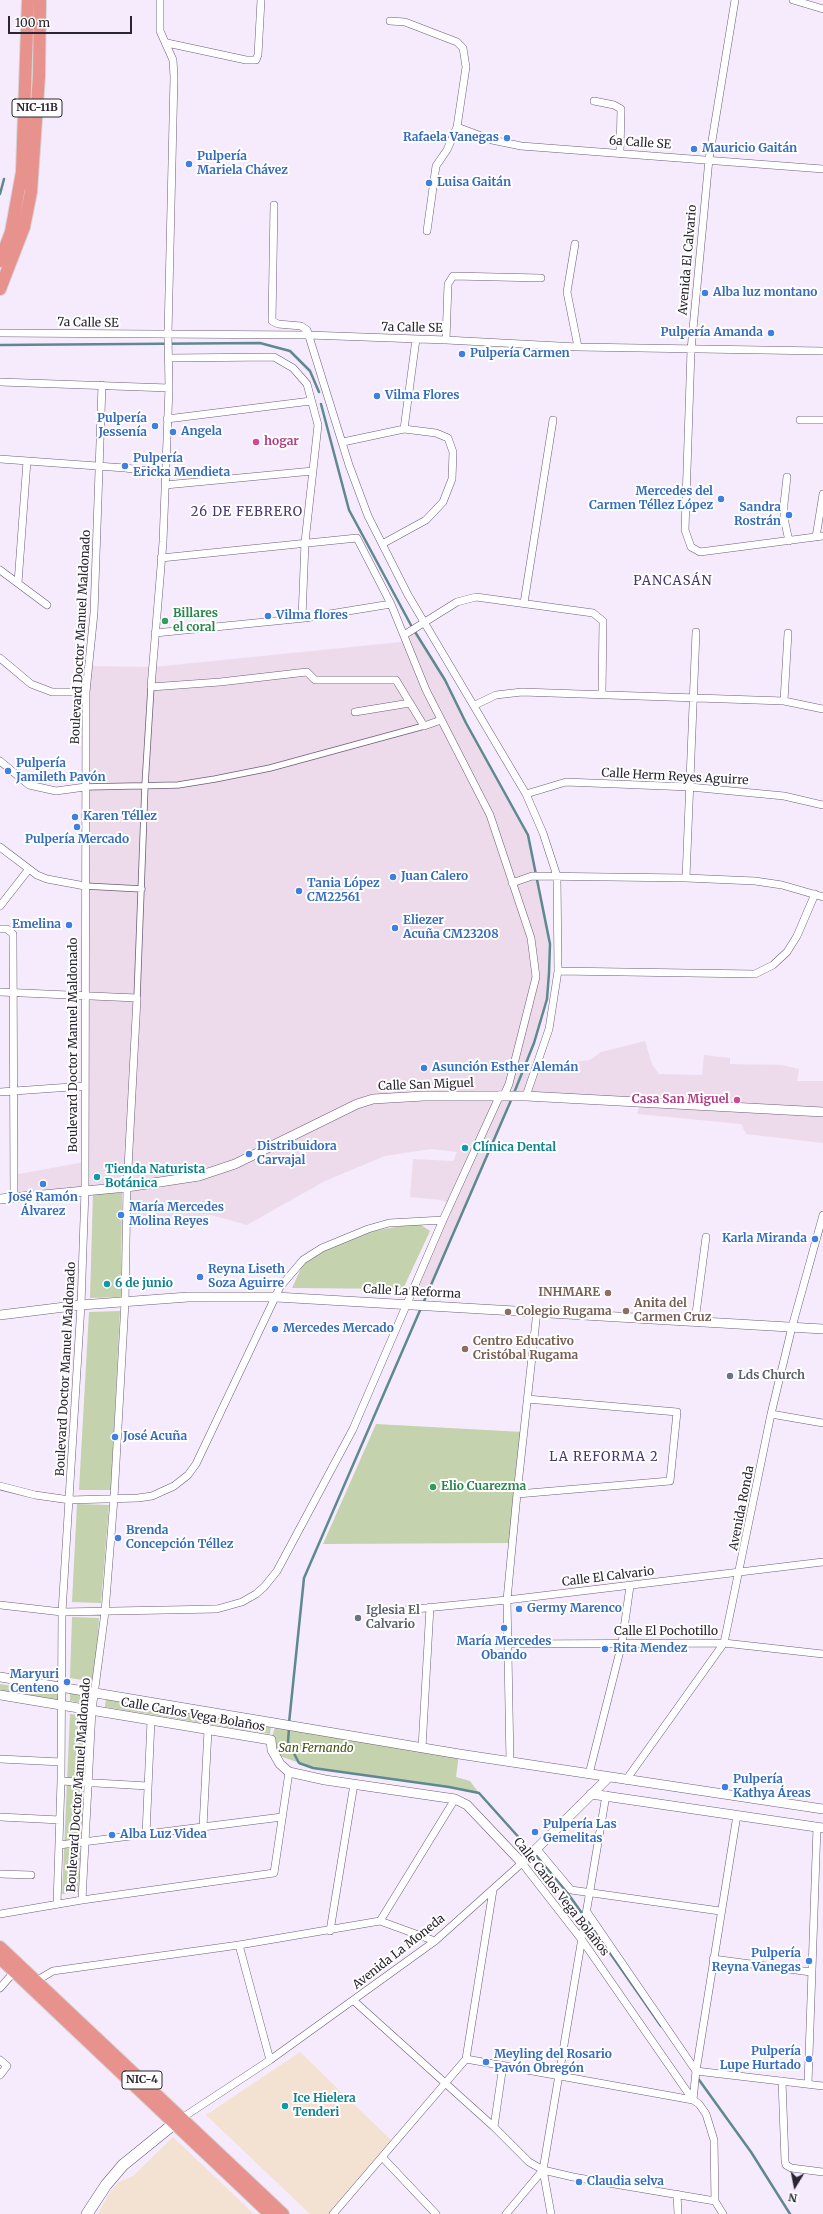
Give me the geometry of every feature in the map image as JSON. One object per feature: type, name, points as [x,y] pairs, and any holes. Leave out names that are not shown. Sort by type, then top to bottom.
[{"type":"highway","name":"NIC-11B","points":[[0,261],[11,232],[22,172],[28,0]]},
{"type":"highway","name":"NIC-11B","points":[[0,289],[24,227],[31,192],[39,76],[40,0]]},
{"type":"highway","name":"NIC-4","points":[[0,1947],[36,1980],[178,2120],[270,2214]]},
{"type":"highway","name":"NIC-4","points":[[0,1958],[283,2214]]},
{"type":"main road","points":[[87,2214],[106,2185],[123,2165],[178,2120]]},
{"type":"street","points":[[160,0],[160,31],[167,43],[173,60],[174,77],[168,336],[170,358],[169,388],[161,558],[151,687],[220,682],[307,672],[315,680],[396,680],[424,726]]},
{"type":"street","points":[[167,43],[246,60],[256,60],[258,55],[261,0]]},
{"type":"street","name":"Avenida El Calvario","points":[[735,0],[709,159],[691,350],[685,530],[691,547],[700,552],[715,552],[789,541]]},
{"type":"street","points":[[793,0],[823,9]]},
{"type":"street","points":[[390,21],[405,22],[435,32],[457,42],[463,48],[466,67],[457,127],[447,150],[436,166],[427,231]]},
{"type":"street","points":[[594,101],[614,105],[621,109],[620,152]]},
{"type":"street","name":"6a Calle SE","points":[[457,127],[492,140],[521,146],[620,152],[823,168]]},
{"type":"street","points":[[274,205],[272,321],[274,324],[305,327],[343,442],[349,465],[368,516],[384,543],[408,595],[425,620],[526,794],[543,833],[555,876],[558,971],[549,1029],[524,1096]]},
{"type":"street","points":[[575,244],[567,292],[578,347]]},
{"type":"street","points":[[446,340],[448,284],[453,276],[541,278]]},
{"type":"street","name":"7a Calle SE","points":[[0,333],[168,336],[308,335],[578,347],[823,351]]},
{"type":"street","points":[[404,429],[416,340]]},
{"type":"street","points":[[170,358],[274,357],[293,368],[307,384],[318,425],[305,542],[302,618]]},
{"type":"street","points":[[0,382],[169,388]]},
{"type":"street","name":"Boulevard Doctor Manuel Maldonado","points":[[57,1904],[61,1781],[62,1612],[81,1305],[85,1190],[86,692],[94,613],[102,385]]},
{"type":"street","points":[[167,419],[311,401]]},
{"type":"street","points":[[524,603],[552,420]]},
{"type":"street","points":[[800,420],[823,420]]},
{"type":"street","points":[[343,442],[404,429],[436,433],[448,438],[453,452],[452,479],[443,502],[426,520],[384,543]]},
{"type":"street","points":[[0,459],[100,466],[165,474]]},
{"type":"street","points":[[18,584],[27,461]]},
{"type":"street","points":[[165,485],[313,471]]},
{"type":"street","points":[[787,477],[784,518],[789,541],[820,536],[823,494]]},
{"type":"street","points":[[0,1605],[62,1612],[217,1609],[242,1602],[256,1594],[264,1587],[277,1571],[353,1429],[409,1304],[443,1220],[504,1095],[536,977],[531,938],[514,882],[490,816],[441,720],[406,633],[357,538],[305,542],[161,558]]},
{"type":"street","points":[[0,570],[47,605]]},
{"type":"street","points":[[406,633],[456,602],[476,597],[593,613],[602,621],[602,694]]},
{"type":"street","points":[[155,633],[302,618],[391,604]]},
{"type":"street","points":[[686,878],[696,632]]},
{"type":"street","points":[[784,701],[788,633]]},
{"type":"street","points":[[0,658],[31,684],[52,692],[86,692]]},
{"type":"street","name":"Boulevard Doctor Manuel Maldonado","points":[[0,1914],[82,1900],[92,1710],[105,1612],[114,1498],[125,1302],[127,1187],[142,889],[145,785],[151,687]]},
{"type":"street","points":[[475,705],[496,695],[522,692],[784,701],[823,709]]},
{"type":"street","points":[[356,712],[410,703]]},
{"type":"street","points":[[0,761],[29,785],[56,791],[145,785],[178,785],[270,768],[441,720]]},
{"type":"street","name":"Calle Herm Reyes Aguirre","points":[[526,794],[566,782],[690,787],[784,796],[823,805]]},
{"type":"street","points":[[0,847],[29,869],[47,880],[85,886],[142,889]]},
{"type":"street","points":[[0,906],[29,869]]},
{"type":"street","points":[[514,882],[532,876],[686,878],[755,881],[782,885],[823,897]]},
{"type":"street","points":[[558,971],[755,974],[773,965],[787,952],[797,936],[815,894]]},
{"type":"street","points":[[0,929],[7,929],[14,934],[14,1197]]},
{"type":"street","points":[[0,992],[85,994],[137,998]]},
{"type":"street","points":[[0,1092],[85,1086]]},
{"type":"street","name":"Calle San Miguel","points":[[0,1199],[127,1187],[199,1176],[224,1169],[357,1104],[373,1099],[504,1095],[823,1112]]},
{"type":"street","name":"Avenida Ronda","points":[[626,1780],[724,1643],[740,1573],[771,1414],[792,1327],[823,1214]]},
{"type":"street","points":[[0,1486],[35,1495],[70,1500],[138,1498],[152,1496],[174,1486],[188,1475],[196,1464],[276,1297],[286,1278],[303,1260],[322,1248],[368,1229],[389,1223],[443,1220]]},
{"type":"street","points":[[695,1321],[706,1237]]},
{"type":"street","name":"Calle La Reforma","points":[[0,1315],[81,1305],[188,1297],[276,1297],[438,1305],[823,1329]]},
{"type":"street","points":[[510,1762],[507,1600],[516,1494],[537,1311]]},
{"type":"street","points":[[516,1494],[670,1481],[677,1412],[527,1399]]},
{"type":"street","points":[[771,1414],[823,1423]]},
{"type":"street","name":"Calle El Calvario","points":[[395,1611],[630,1586],[823,1562]]},
{"type":"street","points":[[589,1774],[622,1643],[630,1586]]},
{"type":"street","points":[[422,1748],[430,1607]]},
{"type":"street","name":"Calle El Pochotillo","points":[[508,1644],[724,1643],[823,1654]]},
{"type":"street","name":"Calle Carlos Vega Bolaños","points":[[0,1678],[608,1778],[823,1809]]},
{"type":"street","name":"Calle Carlos Vega Bolaños","points":[[0,1695],[271,1740],[272,1750],[280,1764],[289,1772],[354,1784],[455,1799],[467,1805],[523,1862],[582,1940],[693,2100],[699,2104],[706,2114],[714,2140],[715,2201]]},
{"type":"street","points":[[146,1834],[151,1720]]},
{"type":"street","points":[[271,1740],[279,1724]]},
{"type":"street","points":[[203,1826],[208,1730]]},
{"type":"street","points":[[0,1759],[61,1762]]},
{"type":"street","points":[[82,1900],[274,1873],[289,1772]]},
{"type":"street","name":"Avenida La Moneda","points":[[178,2120],[270,2060],[354,2001],[435,1941],[523,1862],[608,1778]]},
{"type":"street","points":[[61,1781],[148,1786]]},
{"type":"street","points":[[330,1931],[354,1784]]},
{"type":"street","points":[[591,1794],[820,1827],[811,1972],[808,2084]]},
{"type":"street","points":[[552,2214],[544,2170],[606,1796]]},
{"type":"street","points":[[380,1921],[455,1799]]},
{"type":"street","points":[[466,2059],[693,2100],[720,1911],[737,1815]]},
{"type":"street","points":[[59,1845],[282,1816]]},
{"type":"street","points":[[0,1817],[60,1820]]},
{"type":"street","points":[[535,1850],[571,1890],[720,1911]]},
{"type":"street","points":[[0,1874],[31,1875]]},
{"type":"street","points":[[333,2214],[383,2158],[466,2059],[493,1890]]},
{"type":"street","points":[[587,1912],[696,2072],[823,2086]]},
{"type":"street","points":[[36,1980],[53,1971],[239,1945],[330,1931],[380,1921],[435,1941]]},
{"type":"street","points":[[239,1945],[270,2060]]},
{"type":"street","points":[[713,1959],[811,1972]]},
{"type":"street","points":[[0,1988],[14,1972]]},
{"type":"street","points":[[354,2001],[494,2127],[529,2162],[544,2170],[715,2201],[723,2214]]},
{"type":"street","points":[[0,2060],[7,2066],[0,2074]]},
{"type":"street","points":[[494,2127],[503,2066]]},
{"type":"street","points":[[782,2081],[786,2165],[791,2168],[823,2172]]},
{"type":"street","points":[[383,2158],[436,2214]]},
{"type":"street","points":[[506,2214],[544,2170]]},
{"type":"street","points":[[677,2194],[678,2214]]},
{"type":"shaded area","points":[[413,629],[445,680],[466,723],[528,835],[545,913],[550,959],[547,999],[527,1062],[537,1066],[590,1060],[601,1052],[645,1041],[652,1064],[659,1074],[702,1075],[704,1055],[730,1058],[730,1064],[782,1065],[799,1069],[797,1081],[823,1081],[823,1143],[746,1134],[741,1124],[637,1114],[640,1103],[513,1096],[428,1292],[412,1291],[451,1204],[440,1200],[410,1197],[413,1159],[453,1161],[457,1152],[431,1149],[385,1156],[325,1181],[247,1225],[211,1215],[130,1222],[127,1187],[14,1197],[13,1175],[85,1162],[89,666],[153,667],[401,642],[404,635]]},
{"type":"shaded area","points":[[300,2052],[395,2144],[330,2214],[310,2214],[206,2115]]},
{"type":"shaded area","points":[[173,2137],[254,2214],[98,2214],[110,2192],[119,2182],[133,2176]]},
{"type":"green space","points":[[93,1192],[122,1193],[121,1297],[90,1298]]},
{"type":"green space","points":[[407,1225],[421,1225],[430,1231],[403,1289],[292,1288],[303,1264],[329,1248],[368,1232]]},
{"type":"green space","points":[[120,1311],[111,1490],[79,1490],[89,1312]]},
{"type":"green space","name":"Elio Cuarezma","points":[[376,1424],[523,1432],[512,1543],[323,1544]]},
{"type":"green space","points":[[77,1504],[109,1505],[101,1603],[72,1602]]},
{"type":"green space","points":[[72,1617],[99,1618],[95,1682],[70,1678]]},
{"type":"green space","points":[[0,1684],[59,1693],[57,1702],[0,1692]]},
{"type":"green space","points":[[70,1693],[89,1697],[89,1704],[70,1701]]},
{"type":"green space","points":[[106,1698],[271,1725],[270,1734],[105,1707]]},
{"type":"green space","points":[[70,1714],[88,1716],[78,1892],[62,1894]]},
{"type":"green space","name":"San Fernando","points":[[276,1724],[459,1754],[456,1777],[470,1781],[479,1793],[449,1787],[313,1768],[280,1756],[271,1740]]},
{"type":"waterway","points":[[0,194],[4,179]]},
{"type":"waterway","points":[[0,345],[260,343],[290,351],[310,371],[319,392]]},
{"type":"waterway","points":[[321,404],[349,510],[412,627],[445,680],[466,723],[528,835],[550,944],[549,973],[547,999],[534,1043],[514,1093]]},
{"type":"waterway","points":[[289,1723],[304,1578],[512,1098]]},
{"type":"waterway","points":[[289,1728],[288,1742],[299,1763],[313,1768],[449,1787],[479,1793],[531,1851]]},
{"type":"waterway","points":[[535,1854],[566,1891],[584,1916]]},
{"type":"waterway","points":[[587,1920],[661,2026]]},
{"type":"waterway","points":[[697,2077],[751,2152],[790,2214]]},
{"type":"place","name":"Rafaela Vanegas","points":[[507,138]]},
{"type":"place","name":"Mauricio Gaitán","points":[[694,149]]},
{"type":"place","name":"Pulpería Mariela Chávez","points":[[189,164]]},
{"type":"place","name":"Luisa Gaitán","points":[[429,183]]},
{"type":"place","name":"Alba luz montano","points":[[705,293]]},
{"type":"place","name":"Pulpería Amanda","points":[[771,333]]},
{"type":"place","name":"Pulpería Carmen","points":[[462,354]]},
{"type":"place","name":"Vilma Flores","points":[[377,396]]},
{"type":"place","name":"Pulpería Jessenía","points":[[155,426]]},
{"type":"place","name":"Angela","points":[[173,432]]},
{"type":"place","name":"hogar","points":[[256,442]]},
{"type":"place","name":"Pulpería Ericka Mendieta","points":[[125,466]]},
{"type":"place","name":"Mercedes del Carmen Téllez López","points":[[721,499]]},
{"type":"place","name":"Sandra Rostrán","points":[[789,515]]},
{"type":"place","name":"Vilma flores","points":[[268,616]]},
{"type":"place","name":"Billares el coral","points":[[165,621]]},
{"type":"place","name":"Pulpería Jamileth Pavón","points":[[8,771]]},
{"type":"place","name":"Karen Téllez","points":[[75,817]]},
{"type":"place","name":"Pulpería Mercado","points":[[77,827]]},
{"type":"place","name":"Juan Calero","points":[[393,877]]},
{"type":"place","name":"Tania López CM22561","points":[[299,891]]},
{"type":"place","name":"Emelina","points":[[69,925]]},
{"type":"place","name":"Eliezer Acuña CM23208","points":[[395,928]]},
{"type":"place","name":"Asunción Esther Alemán","points":[[424,1068]]},
{"type":"place","name":"Casa San Miguel","points":[[737,1100]]},
{"type":"place","name":"Clínica Dental","points":[[465,1148]]},
{"type":"place","name":"Distribuidora Carvajal","points":[[249,1154]]},
{"type":"place","name":"Tienda Naturista Botánica","points":[[97,1177]]},
{"type":"place","name":"José Ramón Álvarez","points":[[43,1184]]},
{"type":"place","name":"María Mercedes Molina Reyes","points":[[121,1215]]},
{"type":"place","name":"Karla Miranda","points":[[815,1239]]},
{"type":"place","name":"Reyna Liseth Soza Aguirre","points":[[200,1277]]},
{"type":"place","name":"6 de junio","points":[[107,1284]]},
{"type":"place","name":"INHMARE","points":[[608,1293]]},
{"type":"place","name":"Anita del Carmen Cruz","points":[[626,1311]]},
{"type":"place","name":"Colegio Rugama","points":[[508,1312]]},
{"type":"place","name":"Mercedes Mercado","points":[[275,1329]]},
{"type":"place","name":"Centro Educativo Cristóbal Rugama","points":[[465,1349]]},
{"type":"place","name":"Lds Church","points":[[730,1376]]},
{"type":"place","name":"José Acuña","points":[[115,1437]]},
{"type":"place","name":"Elio Cuarezma","points":[[433,1487]]},
{"type":"place","name":"Brenda Concepción Téllez","points":[[118,1538]]},
{"type":"place","name":"Germy Marenco","points":[[519,1609]]},
{"type":"place","name":"Iglesia El Calvario","points":[[358,1618]]},
{"type":"place","name":"María Mercedes Obando","points":[[504,1628]]},
{"type":"place","name":"Rita Mendez","points":[[605,1649]]},
{"type":"place","name":"Maryuri Centeno","points":[[67,1682]]},
{"type":"place","name":"Pulpería Kathya Áreas","points":[[725,1787]]},
{"type":"place","name":"Pulpería Las Gemelitas","points":[[535,1832]]},
{"type":"place","name":"Alba Luz Videa","points":[[112,1835]]},
{"type":"place","name":"Pulpería Reyna Vanegas","points":[[809,1961]]},
{"type":"place","name":"Pulpería Lupe Hurtado","points":[[809,2059]]},
{"type":"place","name":"Meyling del Rosario Pavón Obregón","points":[[486,2062]]},
{"type":"place","name":"Ice Hielera Tenderi","points":[[285,2106]]},
{"type":"place","name":"Claudia selva","points":[[579,2182]]},
{"type":"district","name":"26 DE FEBRERO","points":[[247,512]]},
{"type":"district","name":"PANCASÁN","points":[[673,581]]},
{"type":"district","name":"LA REFORMA 2","points":[[604,1457]]}]
